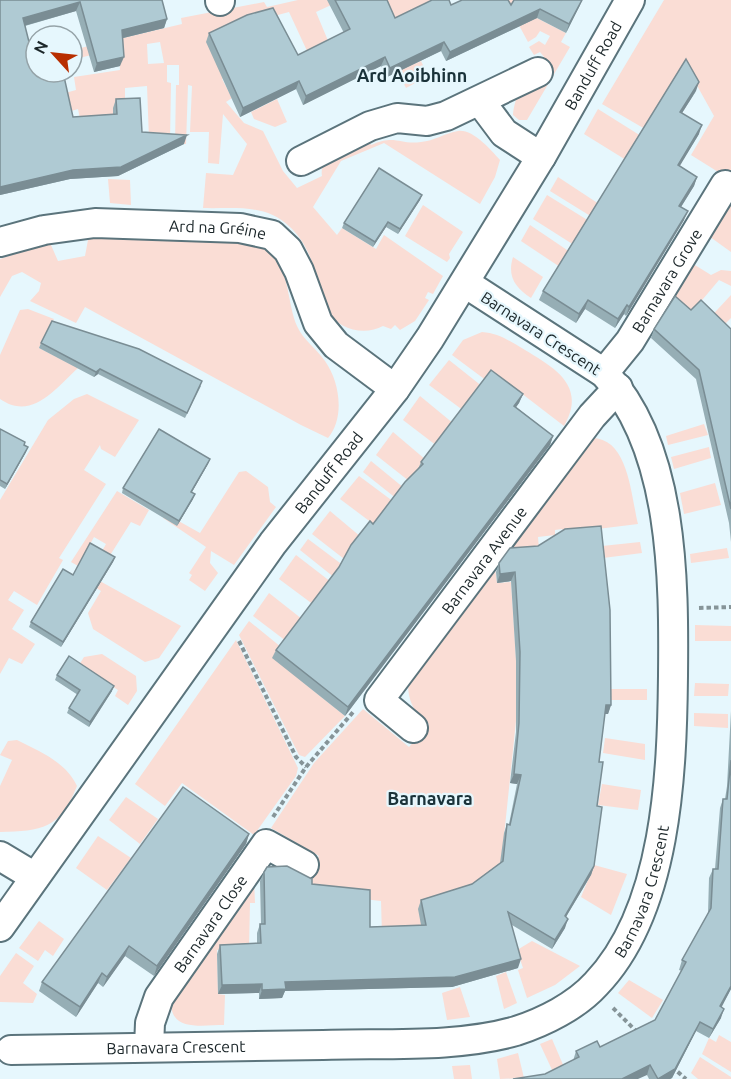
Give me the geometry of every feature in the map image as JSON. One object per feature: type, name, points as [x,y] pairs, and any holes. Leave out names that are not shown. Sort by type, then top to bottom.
[{"type":"street","name":"Banduff Road","points":[[0,927],[280,534],[395,389],[465,282],[541,157],[630,0]]},
{"type":"street","points":[[301,161],[384,121],[397,118],[427,121],[480,101],[538,72]]},
{"type":"street","points":[[480,101],[504,133],[541,157]]},
{"type":"street","name":"Barnavara Grove","points":[[611,380],[630,341],[725,185]]},
{"type":"street","name":"Ard na Gréine","points":[[0,242],[44,230],[95,223],[240,228],[272,235],[288,250],[299,271],[318,322],[336,345],[395,389]]},
{"type":"street","name":"Barnavara Crescent","points":[[11,1050],[399,1043],[468,1039],[516,1030],[573,1003],[593,988],[617,958],[633,927],[650,879],[658,849],[668,777],[673,700],[674,609],[660,490],[635,416],[611,380],[465,282]]},
{"type":"street","name":"Barnavara Avenue","points":[[413,728],[379,700],[592,416],[611,380]]},
{"type":"street","name":"Barnavara Close","points":[[148,1047],[150,1023],[159,998],[266,844],[304,865]]},
{"type":"street","points":[[0,856],[35,877]]},
{"type":"path","points":[[695,608],[731,607]]},
{"type":"path","points":[[236,635],[296,757],[306,767]]},
{"type":"path","points":[[267,826],[306,767],[358,706]]},
{"type":"path","points":[[593,988],[640,1035]]},
{"type":"path","points":[[664,1059],[686,1079]]},
{"type":"shaded area","points":[[298,0],[342,0],[316,12],[329,43],[308,53],[289,12],[259,20],[270,56],[222,79],[232,98],[226,102],[244,123],[263,131],[283,171],[297,188],[322,176],[322,169],[330,157],[367,139],[371,145],[386,140],[414,143],[464,131],[481,141],[500,160],[495,177],[480,204],[384,143],[341,161],[313,207],[337,235],[342,228],[376,249],[384,235],[443,276],[433,294],[428,292],[425,298],[429,300],[415,321],[400,330],[395,325],[391,329],[383,326],[360,331],[345,326],[332,317],[304,245],[290,227],[280,219],[249,209],[203,208],[206,173],[233,175],[247,144],[223,114],[219,164],[208,163],[209,132],[190,132],[192,86],[188,85],[186,144],[175,144],[176,85],[179,85],[179,65],[167,65],[167,82],[171,83],[170,141],[149,139],[147,86],[125,88],[125,108],[113,121],[81,124],[78,109],[61,114],[58,95],[76,90],[75,84],[84,84],[84,75],[120,70],[119,55],[95,54],[84,57],[84,47],[182,24],[181,18],[264,2],[267,7]],"holes":[[[160,42],[164,63],[148,64],[147,44]]]},
{"type":"shaded area","points":[[379,0],[433,0],[390,22]]},
{"type":"shaded area","points":[[501,0],[536,0],[529,14],[566,33],[561,42],[570,47],[527,120],[519,120],[513,115],[516,100],[527,75],[544,57],[540,52],[534,55],[529,47],[539,41],[545,45],[550,36],[540,31],[528,42],[514,16]]},
{"type":"shaded area","points":[[664,0],[731,0],[731,180],[691,155],[714,116],[685,64],[645,129],[602,104]]},
{"type":"shaded area","points":[[421,61],[428,76],[406,88],[397,71]]},
{"type":"shaded area","points":[[277,99],[287,122],[275,127],[254,119],[251,112]]},
{"type":"shaded area","points":[[598,109],[641,136],[626,160],[584,134]]},
{"type":"shaded area","points":[[558,177],[599,204],[592,217],[550,191]]},
{"type":"shaded area","points":[[108,179],[130,180],[131,205],[110,203]]},
{"type":"shaded area","points":[[731,192],[731,252],[706,234]]},
{"type":"shaded area","points":[[547,195],[589,221],[574,245],[533,219]]},
{"type":"shaded area","points":[[423,205],[463,232],[449,254],[450,258],[447,262],[405,236]]},
{"type":"shaded area","points":[[530,225],[570,252],[560,267],[521,241]]},
{"type":"shaded area","points":[[93,234],[179,241],[243,240],[261,245],[270,251],[277,260],[286,281],[297,326],[325,361],[334,379],[338,400],[337,420],[328,438],[85,307],[76,323],[30,301],[39,291],[41,283],[22,272],[12,276],[0,297],[0,259],[45,244],[51,245],[58,261],[85,256],[88,240]]},
{"type":"shaded area","points":[[513,257],[543,277],[531,298],[514,281],[511,270]]},
{"type":"shaded area","points":[[690,262],[711,275],[721,270],[731,271],[731,286],[719,280],[692,312],[670,295]]},
{"type":"shaded area","points":[[731,295],[731,318],[719,330],[704,324]]},
{"type":"shaded area","points":[[28,309],[54,319],[39,348],[78,368],[42,400],[22,406],[12,405],[0,399],[0,355],[20,310]]},
{"type":"shaded area","points":[[482,332],[499,336],[515,344],[557,371],[570,389],[572,400],[564,426],[521,393],[487,381],[452,355],[463,340]]},
{"type":"shaded area","points":[[449,360],[483,387],[464,411],[429,385]]},
{"type":"shaded area","points":[[87,394],[139,420],[115,457],[101,449],[100,445],[84,470],[106,484],[59,558],[63,560],[37,605],[14,591],[8,600],[24,610],[12,629],[35,644],[22,664],[9,658],[0,674],[0,500],[48,420],[74,399]]},
{"type":"shaded area","points":[[420,396],[454,424],[437,446],[403,420]]},
{"type":"shaded area","points":[[704,424],[708,435],[668,445],[666,436]]},
{"type":"shaded area","points":[[393,432],[426,460],[409,481],[376,455]]},
{"type":"shaded area","points":[[592,438],[604,441],[614,448],[621,458],[630,485],[638,524],[565,533],[562,529],[555,530],[555,535],[538,537],[539,549],[502,553]]},
{"type":"shaded area","points":[[709,447],[711,458],[674,469],[671,457]]},
{"type":"shaded area","points":[[371,461],[404,488],[397,499],[363,472]]},
{"type":"shaded area","points":[[246,471],[268,487],[270,502],[276,507],[234,565],[211,551],[210,563],[218,573],[205,591],[189,580],[192,575],[189,573],[206,547],[163,518],[166,514],[200,533],[239,472]]},
{"type":"shaded area","points":[[359,476],[394,502],[376,526],[340,499]]},
{"type":"shaded area","points":[[715,483],[721,505],[684,514],[680,493]]},
{"type":"shaded area","points":[[117,491],[149,510],[140,526],[131,522],[109,557],[101,553],[106,544],[94,537],[78,566],[71,562]]},
{"type":"shaded area","points":[[330,511],[361,537],[348,562],[312,534]]},
{"type":"shaded area","points":[[308,539],[344,566],[335,578],[300,550]]},
{"type":"shaded area","points":[[640,542],[642,553],[603,558],[602,546]]},
{"type":"shaded area","points":[[727,548],[729,558],[691,563],[690,554]]},
{"type":"shaded area","points":[[296,555],[331,582],[314,605],[279,579]]},
{"type":"shaded area","points":[[494,563],[501,567],[495,568],[497,583],[511,582],[516,660],[516,721],[501,865],[458,927],[382,936],[381,901],[337,896],[302,883],[319,856],[271,828],[314,763],[363,709],[409,747],[429,724],[413,706],[408,683]]},
{"type":"shaded area","points":[[98,580],[181,626],[159,658],[145,662],[93,629],[88,613],[101,591],[95,587]]},
{"type":"shaded area","points":[[269,593],[302,619],[286,641],[253,616]]},
{"type":"shaded area","points":[[249,621],[281,647],[304,683],[345,716],[305,757],[299,755],[239,635]]},
{"type":"shaded area","points":[[695,625],[731,626],[731,641],[695,641]]},
{"type":"shaded area","points":[[236,640],[298,768],[296,776],[254,835],[182,783],[165,806],[135,784]]},
{"type":"shaded area","points":[[102,654],[136,676],[137,691],[128,705],[115,696],[118,690],[79,665],[84,657]]},
{"type":"shaded area","points":[[695,683],[729,684],[728,696],[694,696]]},
{"type":"shaded area","points":[[611,689],[647,689],[647,700],[611,700]]},
{"type":"shaded area","points":[[694,713],[728,714],[728,728],[694,726]]},
{"type":"shaded area","points":[[605,738],[645,744],[645,760],[603,753]]},
{"type":"shaded area","points":[[17,740],[59,764],[72,777],[77,786],[64,811],[48,825],[27,830],[0,832],[0,786],[12,760],[0,755],[8,741]]},
{"type":"shaded area","points":[[602,784],[641,790],[638,810],[598,805]]},
{"type":"shaded area","points":[[126,797],[158,819],[140,844],[109,820]]},
{"type":"shaded area","points":[[98,836],[131,858],[107,890],[76,868]]},
{"type":"shaded area","points":[[594,865],[627,874],[611,915],[581,897]]},
{"type":"shaded area","points":[[254,879],[255,903],[250,903],[249,948],[217,950],[218,994],[225,995],[224,1025],[198,1026],[182,1023],[172,1012],[171,1003]]},
{"type":"shaded area","points":[[39,921],[64,939],[53,956],[45,950],[38,961],[19,948]]},
{"type":"shaded area","points":[[532,941],[580,966],[555,985],[527,998],[518,970],[523,968],[517,950]]},
{"type":"shaded area","points":[[16,953],[34,966],[23,983],[37,994],[33,1003],[0,1002],[0,976]]},
{"type":"shaded area","points":[[506,972],[517,1003],[504,1009],[496,976]]},
{"type":"shaded area","points":[[629,980],[663,1000],[652,1018],[618,993]]},
{"type":"shaded area","points":[[460,987],[470,1017],[447,1020],[442,993]]},
{"type":"shaded area","points":[[719,1035],[731,1042],[731,1072],[702,1054],[709,1038],[716,1042]]},
{"type":"shaded area","points":[[552,1039],[564,1067],[553,1072],[540,1044]]},
{"type":"shaded area","points":[[518,1053],[524,1078],[500,1079],[497,1059]]},
{"type":"shaded area","points":[[700,1057],[731,1079],[698,1079],[691,1073]]},
{"type":"shaded area","points":[[470,1065],[472,1079],[454,1079],[452,1066]]},
{"type":"building","points":[[0,0],[162,0],[167,19],[122,30],[124,57],[97,63],[80,2],[23,18],[24,84],[66,84],[73,117],[117,114],[116,99],[140,98],[142,132],[187,135],[121,167],[73,170],[0,187]]},
{"type":"building","points":[[335,0],[387,0],[395,18],[432,0],[449,0],[451,5],[462,0],[508,0],[511,5],[514,0],[582,0],[569,24],[540,9],[450,52],[444,42],[390,68],[385,57],[306,96],[299,81],[243,108],[209,33],[247,15],[273,8],[298,55],[350,29]]},
{"type":"building","points":[[686,59],[699,82],[680,112],[702,125],[678,165],[697,177],[679,206],[688,211],[629,307],[627,305],[618,319],[588,300],[579,314],[543,291]]},
{"type":"building","points":[[379,168],[422,195],[400,229],[388,222],[375,242],[344,223]]},
{"type":"building","points":[[675,296],[691,310],[701,300],[731,329],[731,509],[699,370],[654,329]]},
{"type":"building","points":[[52,321],[139,349],[202,381],[187,413],[100,369],[96,372],[41,343]]},
{"type":"building","points":[[491,370],[523,394],[514,406],[553,436],[348,707],[276,650],[339,567],[351,545],[370,521],[373,524],[405,482],[423,464],[421,462]]},
{"type":"building","points":[[0,429],[25,442],[24,445],[28,447],[7,484],[0,480]]},
{"type":"building","points":[[159,429],[210,459],[191,492],[195,494],[179,521],[123,488]]},
{"type":"building","points":[[601,526],[610,610],[611,705],[606,705],[599,762],[603,762],[597,806],[602,807],[594,866],[565,916],[568,919],[555,940],[508,912],[521,959],[455,977],[285,982],[286,989],[262,990],[262,984],[222,985],[220,945],[261,943],[260,924],[265,924],[264,872],[267,867],[287,866],[312,879],[312,884],[370,890],[370,927],[426,925],[421,900],[472,884],[503,861],[507,824],[510,825],[521,775],[514,774],[519,723],[520,652],[515,572],[500,574],[499,563],[510,548],[538,546],[565,529]]},
{"type":"building","points":[[90,543],[115,557],[63,642],[31,622],[63,569],[73,575]]},
{"type":"building","points":[[69,656],[114,686],[90,722],[69,708],[80,690],[57,675]]},
{"type":"building","points":[[731,760],[731,986],[720,1006],[724,1009],[713,1029],[700,1022],[675,1069],[658,1079],[650,1065],[622,1079],[513,1079],[545,1074],[579,1057],[576,1051],[597,1041],[600,1047],[655,1020],[686,962],[682,960],[711,908],[713,869],[718,869],[723,799],[727,799]]},
{"type":"building","points":[[183,787],[249,834],[157,966],[129,946],[107,977],[102,973],[80,1007],[42,982]]},
{"type":"district","name":"Ard Aoibhinn","points":[[412,75]]},
{"type":"district","name":"Barnavara","points":[[430,798]]}]
